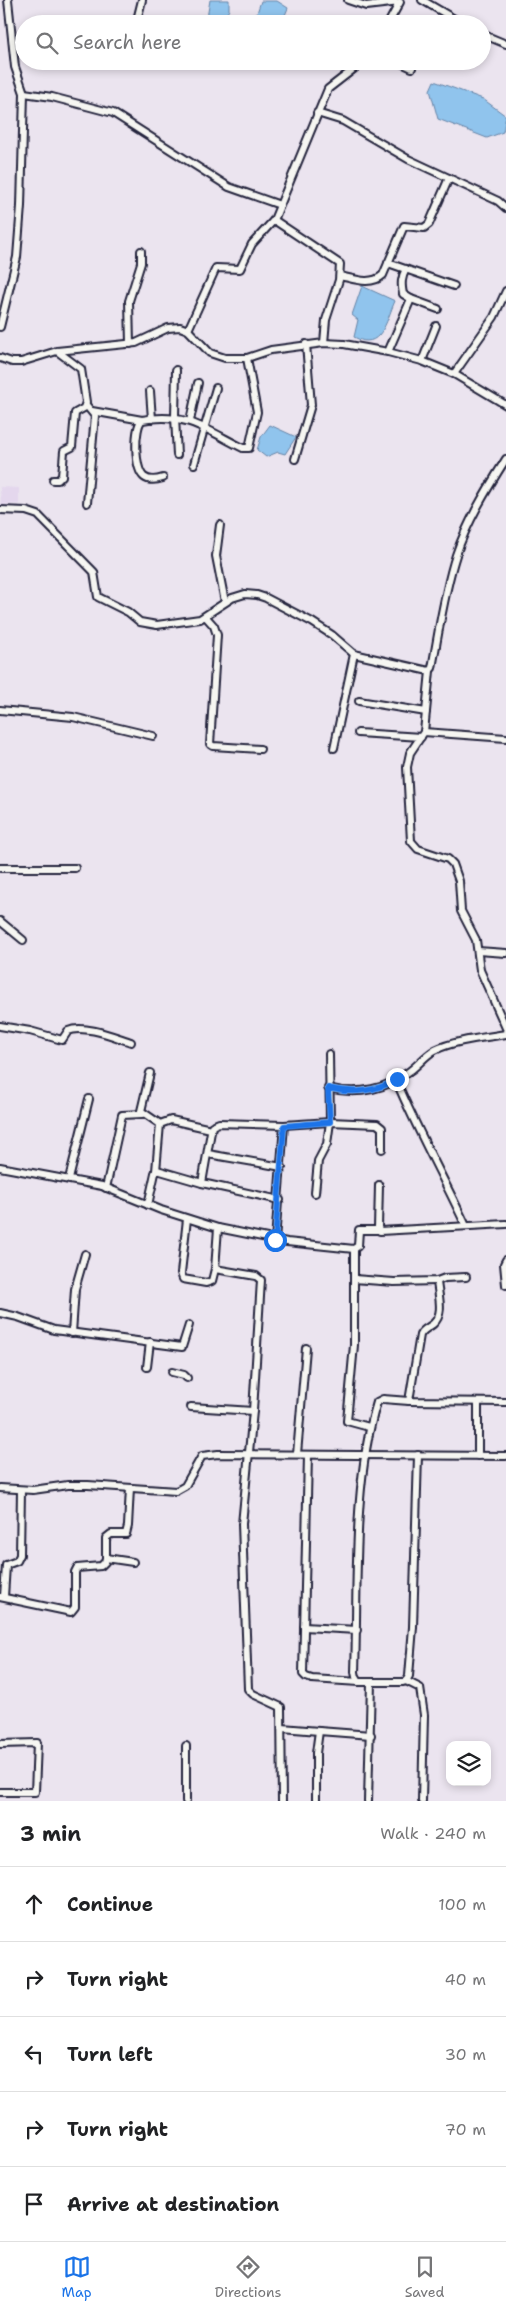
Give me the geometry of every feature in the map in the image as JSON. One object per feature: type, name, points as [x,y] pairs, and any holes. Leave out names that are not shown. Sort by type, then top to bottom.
[{"type":"street","points":[[8,0],[15,66]]},
{"type":"street","points":[[138,15],[142,0]]},
{"type":"street","points":[[348,0],[366,6],[400,1]]},
{"type":"street","points":[[422,0],[448,15]]},
{"type":"street","points":[[393,15],[400,1]]},
{"type":"street","points":[[491,38],[506,44]]},
{"type":"street","points":[[0,327],[14,272],[20,230],[24,93],[16,70]]},
{"type":"street","points":[[188,330],[216,268],[240,268],[252,244],[274,220],[328,89],[352,70]]},
{"type":"street","points":[[24,93],[52,97],[113,113],[229,187],[280,205]]},
{"type":"street","points":[[317,113],[343,121],[408,159],[498,201],[506,208]]},
{"type":"street","points":[[340,276],[368,282],[379,279],[404,226],[424,228],[429,224],[449,178]]},
{"type":"street","points":[[274,220],[340,264],[340,276],[327,312],[324,343]]},
{"type":"street","points":[[130,344],[128,301],[141,263],[141,251]]},
{"type":"street","points":[[388,263],[454,286]]},
{"type":"street","points":[[406,270],[401,279],[403,294],[438,309]]},
{"type":"street","points":[[454,374],[494,317],[506,290]]},
{"type":"street","points":[[388,352],[411,299]]},
{"type":"street","points":[[0,358],[12,362],[21,362],[57,351],[130,344],[143,341],[174,326],[188,330],[207,350],[225,358],[248,358],[271,350],[324,343],[344,344],[388,352],[422,361],[454,374],[506,405]]},
{"type":"street","points":[[422,361],[436,326]]},
{"type":"street","points":[[294,459],[311,405],[306,344]]},
{"type":"street","points":[[57,351],[81,369],[86,405],[95,416],[87,503]]},
{"type":"street","points":[[92,411],[142,420],[175,417],[190,421],[244,448],[250,446],[257,406],[248,358]]},
{"type":"street","points":[[176,370],[175,417],[177,455]]},
{"type":"street","points":[[190,421],[198,383]]},
{"type":"street","points":[[194,464],[216,388]]},
{"type":"street","points":[[150,391],[152,419]]},
{"type":"street","points":[[53,480],[58,480],[62,476],[64,451],[72,447],[75,413],[86,405]]},
{"type":"street","points":[[142,420],[137,430],[138,468],[144,477],[149,480],[163,478]]},
{"type":"street","points":[[506,459],[464,533],[456,555],[430,671],[422,734],[410,753],[407,767],[410,841],[418,848],[448,859],[453,864],[459,881],[461,911],[476,940],[480,970],[506,1028]]},
{"type":"street","points":[[0,510],[26,511],[38,515],[94,572],[98,597],[128,612],[140,622],[157,625],[193,621],[206,617],[225,602],[245,594],[266,598],[312,622],[354,654],[430,671]]},
{"type":"street","points":[[220,525],[216,556],[225,602]]},
{"type":"street","points":[[206,617],[214,626],[217,635],[210,744],[213,746],[260,749]]},
{"type":"street","points":[[334,748],[354,654]]},
{"type":"street","points":[[359,701],[426,712]]},
{"type":"street","points":[[0,710],[73,717],[153,736]]},
{"type":"street","points":[[358,733],[506,738]]},
{"type":"street","points":[[0,868],[74,868]]},
{"type":"street","points":[[0,921],[23,940]]},
{"type":"street","points":[[478,951],[506,952]]},
{"type":"street","points":[[0,1026],[30,1031],[62,1040],[68,1030],[73,1029],[102,1032],[131,1042]]},
{"type":"street","points":[[328,1088],[340,1091],[368,1090],[382,1087],[396,1080],[439,1048],[506,1034]]},
{"type":"street","points":[[314,1193],[318,1161],[327,1144],[330,1122],[329,1054]]},
{"type":"street","points":[[142,1114],[142,1103],[150,1073]]},
{"type":"street","points":[[396,1080],[416,1128],[442,1174],[466,1226]]},
{"type":"street","points":[[68,1179],[89,1099]]},
{"type":"street","points":[[106,1188],[122,1115],[142,1114],[158,1120],[160,1124],[156,1171],[148,1205]]},
{"type":"street","points":[[160,1124],[171,1120],[211,1129]]},
{"type":"street","points":[[202,1182],[211,1129],[214,1124],[219,1123],[284,1126],[330,1122],[380,1125],[382,1128],[382,1149]]},
{"type":"street","points":[[275,1240],[280,1200],[284,1126]]},
{"type":"street","points":[[208,1154],[282,1167]]},
{"type":"street","points":[[0,1167],[106,1188],[187,1219],[218,1228],[275,1240],[354,1249]]},
{"type":"street","points":[[156,1171],[280,1200]]},
{"type":"street","points":[[378,1230],[380,1185]]},
{"type":"street","points":[[187,1219],[181,1278],[194,1282],[209,1283],[213,1279],[218,1228]]},
{"type":"street","points":[[369,1427],[347,1421],[354,1345],[354,1249],[358,1246],[359,1230],[378,1230],[383,1232],[506,1224]]},
{"type":"street","points":[[72,1333],[75,1290],[85,1254]]},
{"type":"street","points":[[506,1260],[504,1264],[506,1285]]},
{"type":"street","points":[[215,1268],[256,1276],[261,1280],[250,1452],[242,1524],[247,1683],[248,1689],[253,1694],[280,1706],[282,1728],[282,1801]]},
{"type":"street","points":[[354,1279],[394,1282],[437,1282],[445,1278],[466,1277]]},
{"type":"street","points":[[409,1401],[420,1335],[422,1331],[434,1324],[440,1313],[437,1282]]},
{"type":"street","points":[[0,1313],[18,1317],[46,1328],[72,1333],[182,1347],[189,1325]]},
{"type":"street","points":[[147,1367],[150,1342]]},
{"type":"street","points":[[297,1454],[306,1348]]},
{"type":"street","points":[[172,1372],[184,1375],[187,1378]]},
{"type":"street","points":[[359,1682],[355,1672],[364,1456],[369,1427],[377,1402],[380,1399],[506,1402]]},
{"type":"street","points":[[478,1402],[478,1456]]},
{"type":"street","points":[[191,1407],[253,1411]]},
{"type":"street","points":[[0,1488],[33,1490],[81,1485],[179,1490],[185,1486],[202,1456],[250,1452],[364,1456],[506,1456]]},
{"type":"street","points":[[308,1454],[303,1670],[306,1678],[359,1682],[406,1681],[420,1688],[424,1716],[422,1801]]},
{"type":"street","points":[[406,1681],[409,1676],[413,1626],[418,1455]]},
{"type":"street","points":[[21,1490],[20,1555],[17,1561],[6,1564],[2,1597],[71,1612],[75,1606],[75,1572],[77,1568],[102,1566],[106,1558],[106,1538],[111,1534],[126,1534],[130,1488]]},
{"type":"street","points":[[106,1558],[133,1562]]},
{"type":"street","points":[[304,1627],[357,1630]]},
{"type":"street","points":[[368,1801],[371,1682]]},
{"type":"street","points":[[282,1728],[371,1735]]},
{"type":"street","points":[[316,1801],[316,1752],[319,1731]]},
{"type":"street","points":[[0,1744],[37,1743],[35,1792],[0,1792]]},
{"type":"street","points":[[186,1746],[186,1801]]},
{"type":"shaded area","points":[[0,487],[19,488],[19,504],[1,505]]},
{"type":"water","points":[[210,0],[229,0],[229,10],[226,15],[208,15]]},
{"type":"water","points":[[261,1],[277,1],[288,8],[285,15],[256,15]]},
{"type":"water","points":[[434,81],[483,99],[506,116],[503,132],[487,138],[438,119],[430,90]]},
{"type":"water","points":[[362,286],[395,301],[381,332],[371,341],[363,341],[354,337],[358,320],[352,315]]},
{"type":"water","points":[[270,425],[296,437],[285,454],[278,452],[266,457],[257,450],[261,437]]},
{"type":"route","points":[[275,1240],[280,1200],[284,1126],[330,1122],[328,1088],[340,1091],[368,1090],[382,1087],[397,1079]]}]
